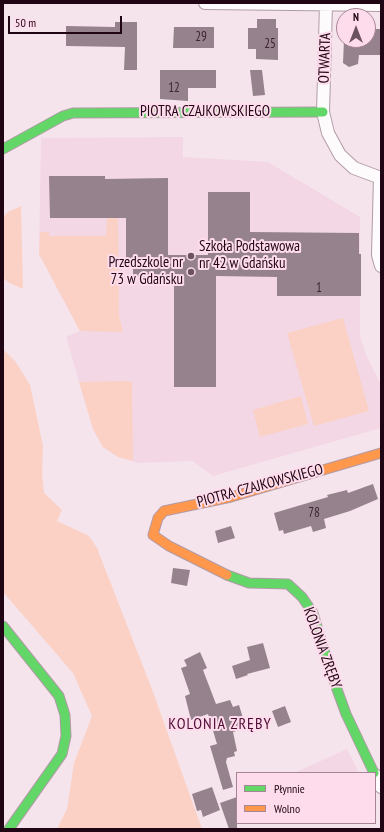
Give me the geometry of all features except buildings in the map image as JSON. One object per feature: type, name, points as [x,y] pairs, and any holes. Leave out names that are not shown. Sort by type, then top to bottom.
[{"type":"street","points":[[205,3],[381,5]]},
{"type":"street","name":"OTWARTA","points":[[323,112],[326,4]]},
{"type":"street","points":[[323,112],[331,140],[340,155],[354,168],[380,177],[378,254],[381,266]]},
{"type":"street","name":"PIOTRA CZAJKOWSKIEGO","points":[[3,149],[63,116],[73,113],[323,112]]},
{"type":"street","name":"PIOTRA CZAJKOWSKIEGO","points":[[153,535],[158,518],[164,512],[171,509],[231,497],[381,453]]},
{"type":"street","name":"KOLONIA ZRĘBY","points":[[153,535],[158,540],[169,546],[229,576],[250,583],[288,584],[302,597],[313,613],[330,670],[346,714],[374,772]]},
{"type":"street","points":[[3,626],[59,696],[65,715],[66,736],[62,754],[9,829]]},
{"type":"street","name":"KOLONIA ZRĘBY","points":[[376,776],[381,787]]},
{"type":"shaded area","points":[[183,137],[183,157],[268,162],[360,217],[360,336],[366,355],[381,385],[381,428],[213,476],[192,461],[138,463],[118,457],[103,447],[93,429],[66,337],[80,331],[39,254],[41,138]]},
{"type":"shaded area","points":[[21,206],[23,289],[3,278],[3,217],[8,212]]},
{"type":"shaded area","points":[[107,218],[118,218],[119,316],[123,332],[80,331],[39,254],[40,232],[49,232],[49,236],[106,236]]},
{"type":"shaded area","points":[[343,318],[369,411],[314,426],[287,333]]},
{"type":"shaded area","points":[[3,349],[15,361],[30,385],[43,446],[42,473],[44,493],[62,510],[57,521],[89,536],[97,548],[153,692],[202,829],[57,829],[67,809],[74,763],[92,716],[73,673],[3,592]]},
{"type":"shaded area","points":[[79,382],[132,382],[133,461],[118,457],[103,447],[93,429]]},
{"type":"shaded area","points":[[301,396],[308,424],[260,437],[253,410]]},
{"type":"shaded area","points":[[347,749],[358,772],[296,772]]},
{"type":"traffic: fast","points":[[3,149],[63,116],[73,113],[323,112]]},
{"type":"traffic: fast","points":[[227,575],[249,583],[288,584],[302,597],[313,613],[330,670],[346,714],[374,772]]},
{"type":"traffic: fast","points":[[3,626],[59,696],[65,715],[66,736],[62,754],[9,829]]},
{"type":"traffic: slow","points":[[227,575],[169,546],[153,535],[158,518],[164,511],[231,497],[381,453]]},
{"type":"place","name":"Szkoła Podstawowa nr 42 w Gdańsku","points":[[191,256]]},
{"type":"place","name":"Przedszkole nr 73 w Gdańsku","points":[[191,272]]},
{"type":"district","name":"KOLONIA ZRĘBY","points":[[220,724]]}]
